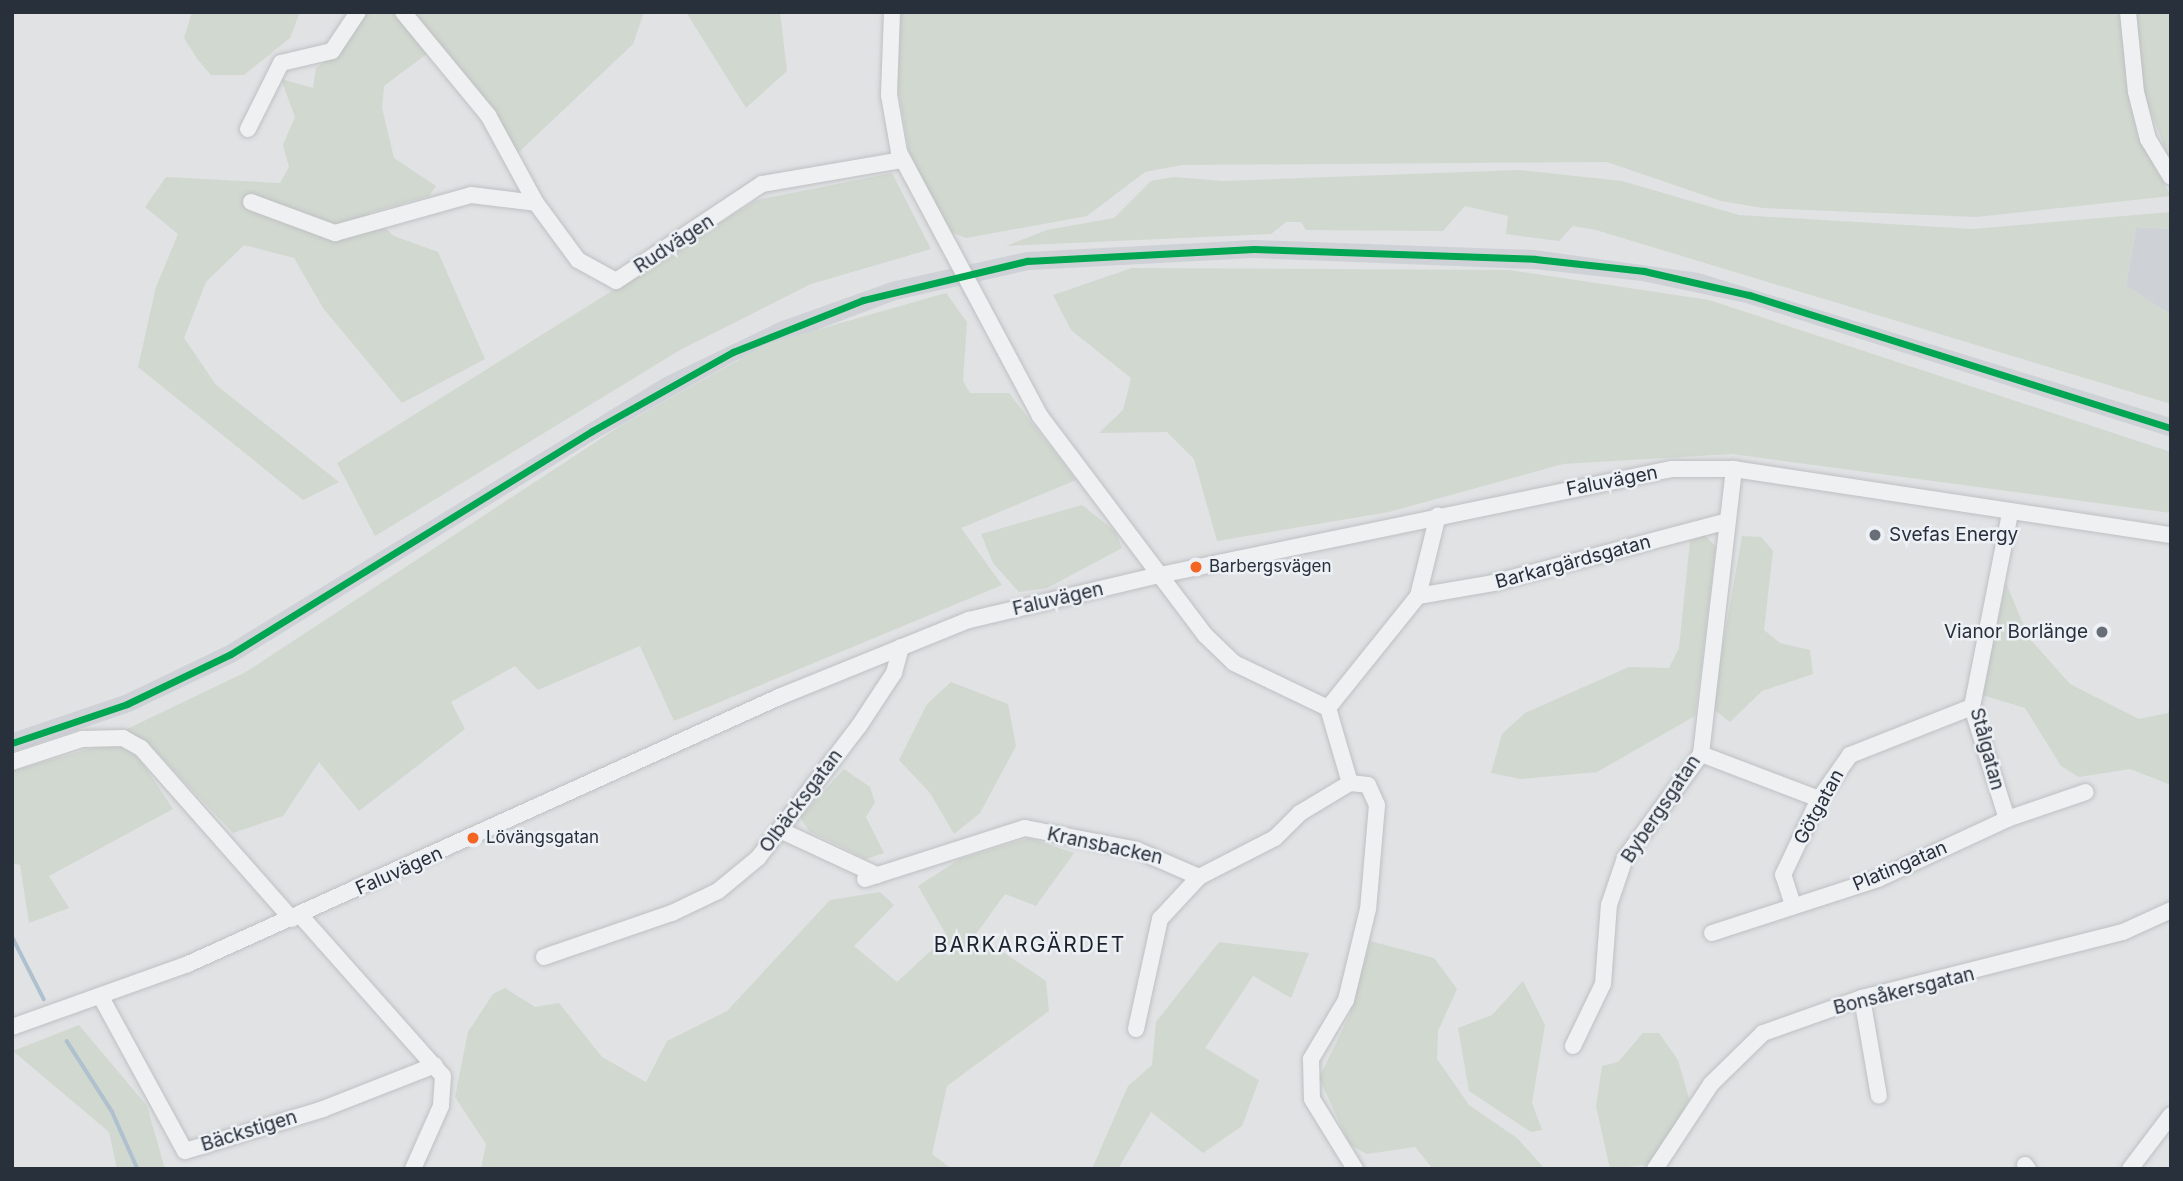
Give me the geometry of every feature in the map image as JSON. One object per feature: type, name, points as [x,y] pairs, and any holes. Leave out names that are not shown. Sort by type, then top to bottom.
[{"type":"street","points":[[248,129],[281,63],[331,51],[358,12]]},
{"type":"street","name":"Rudvägen","points":[[403,12],[488,115],[536,203],[578,260],[616,281],[762,184],[902,160]]},
{"type":"street","points":[[892,12],[889,95],[902,160],[1040,416],[1160,575],[1234,663],[1328,708],[1350,783]]},
{"type":"street","points":[[2128,12],[2142,116],[2171,177]]},
{"type":"street","points":[[251,202],[335,233],[471,195],[536,203]]},
{"type":"street","name":"Faluvägen","points":[[12,1027],[102,999],[296,917],[901,647],[969,620],[1160,575],[1438,515],[1672,469],[1734,469],[2010,514],[2171,535]]},
{"type":"street","points":[[1727,522],[1734,469]]},
{"type":"street","name":"Stålgatan","points":[[2007,819],[1972,707],[2010,514]]},
{"type":"street","points":[[1328,708],[1418,596],[1438,515]]},
{"type":"street","name":"Barkargärdsgatan","points":[[1418,596],[1493,583],[1727,522]]},
{"type":"street","name":"Bybergsgatan","points":[[1573,1046],[1603,984],[1609,905],[1625,858],[1701,754],[1727,522]]},
{"type":"street","name":"Olbäcksgatan","points":[[544,957],[718,891],[782,831],[894,673],[901,647]]},
{"type":"street","name":"Götgatan","points":[[1793,905],[1783,875],[1819,799],[1850,755],[1972,707]]},
{"type":"street","points":[[12,762],[82,739],[123,738],[141,748],[435,1065],[444,1091],[413,1169]]},
{"type":"street","points":[[1701,754],[1819,799]]},
{"type":"street","points":[[1136,1028],[1160,919],[1199,877],[1275,838],[1300,813],[1350,783],[1368,785],[1377,805],[1368,909],[1346,1000],[1311,1059],[1312,1099],[1355,1169]]},
{"type":"street","name":"Platingatan","points":[[1712,933],[1878,879],[2007,819],[2086,792]]},
{"type":"street","name":"Kransbacken","points":[[782,831],[871,877],[1025,828],[1137,850],[1199,877]]},
{"type":"street","name":"Bonsåkersgatan","points":[[1655,1169],[1711,1084],[1763,1033],[1862,998],[2123,932],[2171,910]]},
{"type":"street","points":[[1862,998],[1879,1096]]},
{"type":"street","name":"Bäckstigen","points":[[102,999],[185,1150],[323,1109],[435,1065]]},
{"type":"street","points":[[2130,1169],[2171,1115]]},
{"type":"shaded area","points":[[192,12],[300,12],[290,38],[244,75],[211,75],[184,38]]},
{"type":"shaded area","points":[[363,12],[395,12],[428,53],[384,86],[382,108],[394,158],[436,186],[429,196],[369,213],[394,236],[438,252],[485,359],[402,403],[323,308],[294,258],[244,245],[206,282],[184,338],[216,385],[339,482],[303,500],[138,367],[156,287],[178,234],[145,207],[166,177],[280,183],[289,167],[283,145],[295,117],[281,79],[313,88],[316,68],[340,50]]},
{"type":"shaded area","points":[[405,12],[644,12],[633,44],[518,153]]},
{"type":"shaded area","points":[[686,12],[780,12],[787,71],[746,108]]},
{"type":"shaded area","points":[[900,12],[2122,12],[2137,135],[2171,196],[1977,217],[1763,208],[1721,201],[1607,162],[1182,165],[1145,172],[1087,216],[966,238],[941,228],[909,151],[896,76]]},
{"type":"shaded area","points":[[2135,12],[2171,12],[2171,164],[2142,90]]},
{"type":"shaded area","points":[[1519,170],[1622,181],[1739,215],[1972,229],[2171,212],[2171,229],[2136,227],[2126,286],[2171,315],[2171,404],[1596,230],[1573,226],[1559,241],[1506,234],[1508,216],[1465,206],[1443,231],[1306,230],[1301,222],[1286,222],[1271,234],[1006,246],[1047,230],[1114,218],[1151,181],[1174,177],[1222,181]]},
{"type":"shaded area","points":[[892,173],[931,249],[811,284],[680,350],[375,536],[337,463],[757,200]]},
{"type":"shaded area","points":[[2136,227],[2171,229],[2171,315],[2126,286]]},
{"type":"shaded area","points":[[1254,240],[1535,250],[1699,273],[2171,418],[2171,437],[1746,303],[1642,281],[1534,269],[1254,258],[1029,270],[896,300],[737,360],[596,439],[235,662],[130,712],[12,752],[12,733],[124,695],[226,646],[663,378],[779,322],[891,282],[1026,252]]},
{"type":"shaded area","points":[[1132,268],[1509,270],[1709,300],[2171,452],[2171,513],[1732,454],[1563,464],[1389,512],[1217,541],[1194,459],[1167,432],[1099,433],[1123,410],[1131,378],[1071,330],[1053,295]]},
{"type":"shaded area","points":[[946,293],[967,322],[963,381],[970,393],[1009,393],[1076,480],[961,528],[1002,585],[674,721],[640,646],[538,690],[515,666],[451,702],[465,729],[359,811],[319,762],[283,816],[233,833],[149,744],[125,730],[246,672],[620,426],[767,344]]},
{"type":"shaded area","points":[[1082,505],[1115,531],[1122,548],[1047,588],[1019,592],[993,563],[981,534]]},
{"type":"shaded area","points":[[1705,535],[1716,547],[1695,716],[1597,772],[1521,779],[1491,773],[1502,734],[1525,713],[1629,667],[1669,668],[1679,648],[1690,541]]},
{"type":"shaded area","points":[[1742,536],[1761,537],[1773,551],[1764,630],[1780,643],[1810,650],[1813,674],[1762,691],[1730,722],[1712,708]]},
{"type":"shaded area","points":[[2006,583],[2029,638],[2070,684],[2139,719],[2168,713],[2171,702],[2171,785],[2130,769],[2079,777],[2061,766],[2025,708],[1982,695]]},
{"type":"shaded area","points":[[951,682],[1008,704],[1016,746],[980,813],[954,834],[930,793],[899,760],[927,704]]},
{"type":"shaded area","points":[[113,742],[139,758],[173,809],[49,876],[69,908],[29,923],[20,865],[12,863],[12,771]]},
{"type":"shaded area","points":[[844,769],[870,787],[875,802],[866,817],[884,853],[866,859],[809,831],[800,817]]},
{"type":"shaded area","points":[[1029,838],[1074,853],[1036,906],[1005,894],[976,934],[1046,981],[1049,1011],[947,1086],[932,1154],[952,1169],[481,1169],[486,1144],[455,1097],[468,1032],[493,994],[505,988],[535,1007],[559,1003],[602,1057],[646,1082],[667,1041],[727,1011],[830,900],[880,892],[894,905],[854,946],[897,982],[947,936],[918,886],[960,859]]},
{"type":"shaded area","points":[[1370,941],[1434,958],[1457,989],[1438,1031],[1437,1059],[1469,1105],[1517,1138],[1545,1169],[1433,1169],[1415,1147],[1367,1154],[1350,1145],[1319,1078],[1349,1016]]},
{"type":"shaded area","points":[[1219,942],[1309,953],[1291,998],[1253,976],[1205,1048],[1259,1080],[1242,1126],[1203,1153],[1151,1112],[1118,1169],[1092,1169],[1128,1086],[1152,1065],[1156,1022]]},
{"type":"shaded area","points":[[1523,981],[1545,1025],[1532,1103],[1542,1130],[1531,1132],[1469,1091],[1458,1028],[1492,1015]]},
{"type":"shaded area","points":[[79,1025],[147,1106],[165,1169],[117,1169],[109,1132],[13,1051]]},
{"type":"shaded area","points":[[1643,1033],[1659,1033],[1678,1060],[1689,1099],[1665,1147],[1646,1165],[1610,1169],[1596,1106],[1602,1066],[1618,1062]]},
{"type":"waterway","points":[[12,936],[44,999]]},
{"type":"waterway","points":[[67,1041],[112,1111],[138,1169]]},
{"type":"transit line","points":[[12,743],[127,704],[231,654],[592,431],[733,352],[863,300],[1027,261],[1254,249],[1535,259],[1644,271],[1749,295],[2171,428]]},
{"type":"place","name":"Svefas Energy","points":[[1875,535]]},
{"type":"place","name":"Barbergsvägen","points":[[1196,567]]},
{"type":"place","name":"Vianor Borlänge","points":[[2102,632]]},
{"type":"place","name":"Lövängsgatan","points":[[473,838]]},
{"type":"district","name":"BARKARGÄRDET","points":[[1030,945]]}]
